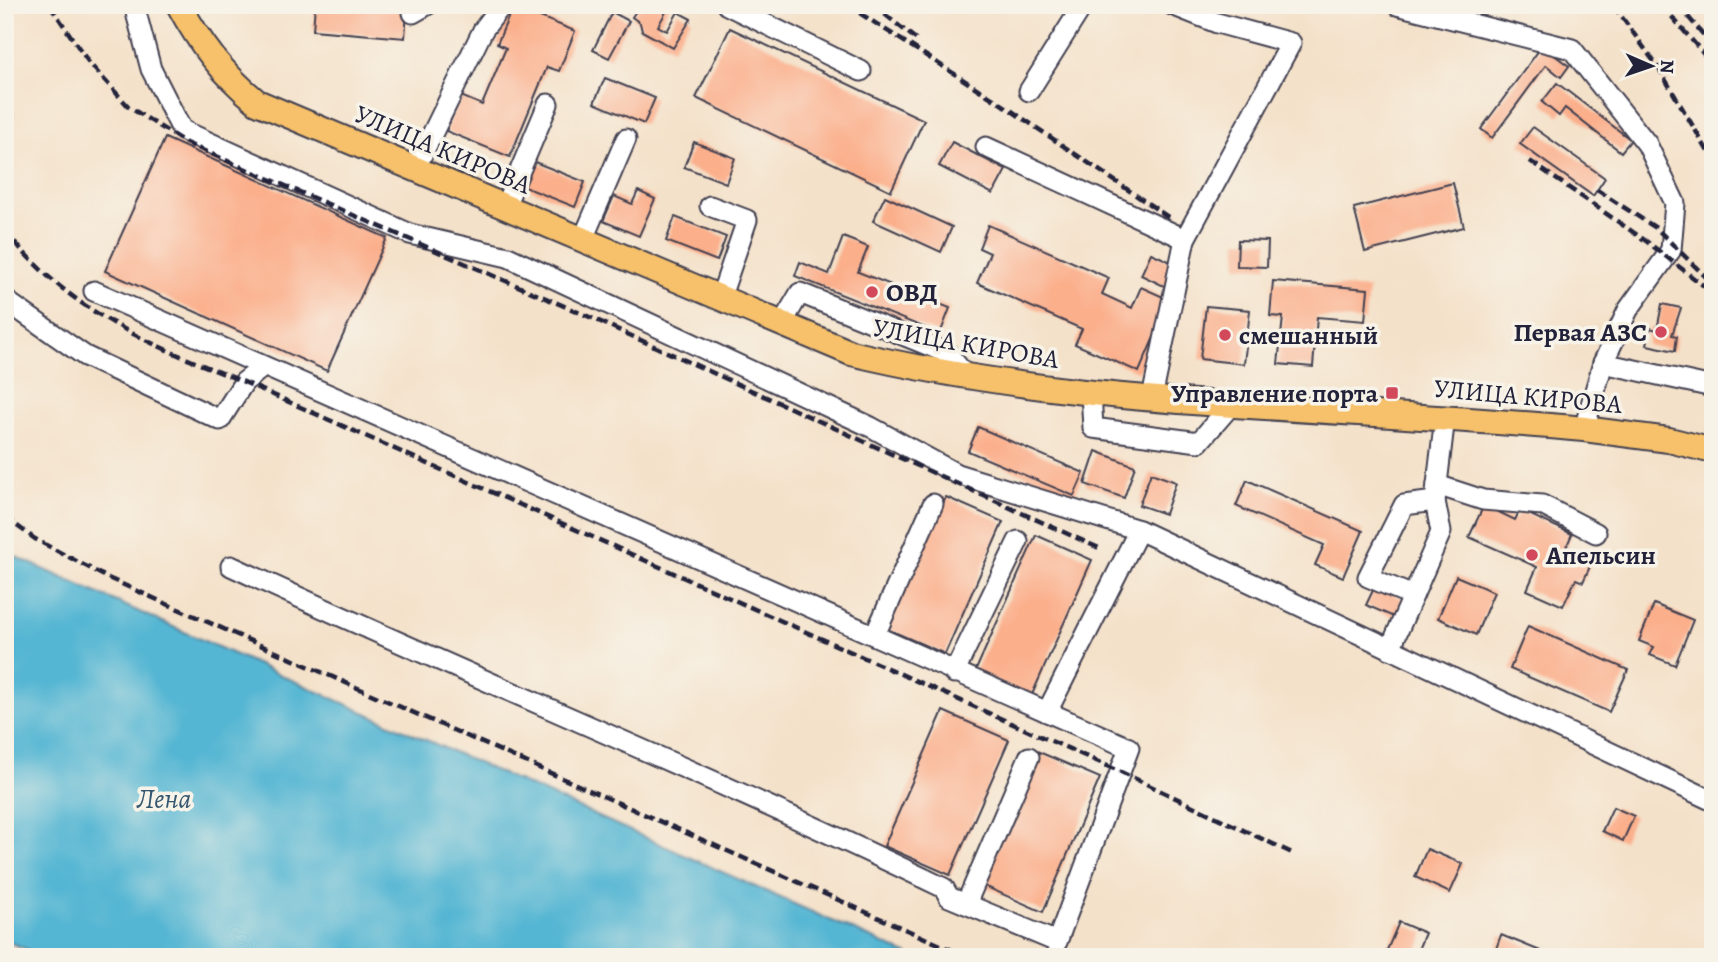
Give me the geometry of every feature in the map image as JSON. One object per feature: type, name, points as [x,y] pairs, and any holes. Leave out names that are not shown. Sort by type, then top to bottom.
[{"type":"main road","name":"УЛИЦА КИРОВА","points":[[179,5],[199,42],[229,79],[257,102],[850,353],[967,377],[1091,392],[1584,429],[1669,440],[1713,451]]},
{"type":"lane","points":[[134,5],[150,69],[182,130],[410,234],[508,257],[870,427],[957,474],[1139,530],[1713,801]]},
{"type":"lane","points":[[415,169],[483,30],[502,5]]},
{"type":"lane","points":[[727,5],[861,71]]},
{"type":"lane","points":[[1029,91],[1083,5]]},
{"type":"lane","points":[[1152,398],[1185,239],[1291,43],[1217,23],[1172,5]]},
{"type":"lane","points":[[1397,5],[1572,49],[1647,144],[1675,203],[1673,242],[1667,257],[1628,310],[1603,363],[1584,429]]},
{"type":"lane","points":[[505,206],[548,104]]},
{"type":"lane","points":[[583,239],[626,139]]},
{"type":"lane","points":[[986,147],[1185,239]]},
{"type":"lane","points":[[710,206],[747,219],[720,299]]},
{"type":"lane","points":[[94,291],[262,368],[1129,748],[1057,942],[949,897],[944,888],[863,849],[230,566]]},
{"type":"lane","points":[[781,325],[800,293],[947,353],[967,377]]},
{"type":"lane","points":[[5,300],[85,356],[219,420],[244,382],[262,368]]},
{"type":"lane","points":[[1603,363],[1713,387]]},
{"type":"lane","points":[[1091,392],[1093,428],[1199,442],[1232,404]]},
{"type":"lane","points":[[1390,649],[1441,532],[1436,493],[1445,417]]},
{"type":"lane","points":[[1413,596],[1368,577],[1404,505],[1436,493],[1542,505],[1595,533]]},
{"type":"lane","points":[[875,635],[933,505]]},
{"type":"lane","points":[[1047,712],[1139,530]]},
{"type":"lane","points":[[954,673],[1018,541]]},
{"type":"lane","points":[[966,904],[1029,757]]},
{"type":"water","name":"Лена","points":[[5,552],[913,957],[48,957],[5,941]]},
{"type":"building","points":[[315,5],[407,11],[405,38],[313,30]]},
{"type":"building","points":[[640,5],[670,5],[658,26],[667,31],[678,12],[691,19],[673,48],[642,31],[640,23],[632,17]]},
{"type":"building","points":[[513,6],[575,31],[559,71],[547,67],[510,157],[446,131],[461,96],[482,105],[506,48],[497,44]]},
{"type":"building","points":[[612,12],[629,21],[609,58],[593,50]]},
{"type":"building","points":[[730,28],[924,120],[891,191],[696,98]]},
{"type":"building","points":[[1542,46],[1569,66],[1561,77],[1546,65],[1492,138],[1481,129]]},
{"type":"building","points":[[605,78],[655,98],[644,124],[594,103]]},
{"type":"building","points":[[1557,83],[1631,140],[1621,152],[1565,108],[1559,116],[1542,102]]},
{"type":"building","points":[[1533,127],[1605,178],[1593,196],[1520,144]]},
{"type":"building","points":[[165,138],[387,238],[327,371],[105,271]]},
{"type":"building","points":[[694,142],[735,158],[726,183],[684,167]]},
{"type":"building","points":[[952,142],[1006,170],[993,194],[939,166]]},
{"type":"building","points":[[522,157],[585,182],[575,207],[512,182]]},
{"type":"building","points":[[1453,183],[1464,227],[1365,252],[1354,208]]},
{"type":"building","points":[[638,191],[655,199],[639,236],[603,221],[614,196],[632,204]]},
{"type":"building","points":[[885,196],[952,227],[941,252],[873,221]]},
{"type":"building","points":[[675,217],[726,237],[717,261],[666,241]]},
{"type":"building","points":[[988,225],[1109,278],[1102,294],[1132,308],[1141,287],[1170,300],[1139,372],[1075,344],[1082,329],[977,283],[990,253],[979,248]]},
{"type":"building","name":"ОВД","points":[[843,237],[868,247],[858,272],[950,308],[940,334],[795,276],[800,262],[829,274]]},
{"type":"building","points":[[1238,240],[1268,241],[1267,267],[1237,266]]},
{"type":"building","points":[[1151,253],[1180,266],[1170,289],[1141,275]]},
{"type":"building","points":[[1273,281],[1368,289],[1365,321],[1317,317],[1313,367],[1278,364],[1283,317],[1270,316]]},
{"type":"building","name":"Первая АЗС","points":[[1662,304],[1681,308],[1672,335],[1677,336],[1675,351],[1647,345],[1650,328],[1657,330]]},
{"type":"building","name":"смешанный","points":[[1206,306],[1250,310],[1244,364],[1200,359]]},
{"type":"building","points":[[978,427],[1084,473],[1074,496],[968,451]]},
{"type":"building","points":[[1096,451],[1135,466],[1124,498],[1085,484]]},
{"type":"building","points":[[1151,473],[1176,482],[1165,514],[1139,505]]},
{"type":"building","points":[[1247,480],[1363,531],[1343,577],[1315,565],[1324,545],[1236,506]]},
{"type":"building","points":[[946,497],[1003,522],[945,654],[887,629]]},
{"type":"building","points":[[1484,505],[1515,520],[1520,510],[1572,534],[1565,550],[1592,562],[1583,582],[1576,579],[1563,606],[1527,590],[1537,567],[1469,537]]},
{"type":"building","points":[[1036,535],[1092,560],[1031,697],[975,672]]},
{"type":"building","points":[[1456,576],[1494,592],[1476,635],[1438,618]]},
{"type":"building","points":[[1375,586],[1404,599],[1396,618],[1366,605]]},
{"type":"building","points":[[1654,604],[1693,620],[1675,665],[1650,655],[1654,647],[1639,641]]},
{"type":"building","points":[[1528,626],[1628,670],[1609,712],[1510,669]]},
{"type":"building","points":[[943,711],[1009,740],[950,875],[884,846]]},
{"type":"building","points":[[1039,752],[1100,778],[1043,912],[982,885]]},
{"type":"building","points":[[1613,807],[1634,816],[1623,841],[1602,831]]},
{"type":"building","points":[[1427,849],[1463,864],[1450,893],[1415,877]]},
{"type":"building","points":[[1399,922],[1425,933],[1415,957],[1384,957]]},
{"type":"building","points":[[1501,935],[1555,957],[1493,957]]},
{"type":"railway","points":[[50,5],[89,63],[129,107],[186,143],[592,318],[1101,549]]},
{"type":"railway","points":[[847,5],[1006,107],[1171,219]]},
{"type":"railway","points":[[873,5],[917,40]]},
{"type":"railway","points":[[1613,5],[1658,67],[1713,160]]},
{"type":"railway","points":[[1662,5],[1713,65]]},
{"type":"railway","points":[[1678,5],[1713,46]]},
{"type":"railway","points":[[1530,161],[1646,241],[1713,293]]},
{"type":"railway","points":[[1597,190],[1656,228],[1708,279]]},
{"type":"railway","points":[[5,230],[57,284],[85,305],[144,339],[1121,772],[1294,854]]},
{"type":"railway","points":[[5,517],[35,539],[108,578],[968,957]]},
{"type":"place","name":"ОВД","points":[[872,292]]},
{"type":"place","name":"Первая АЗС","points":[[1661,332]]},
{"type":"place","name":"смешанный","points":[[1225,335]]},
{"type":"place","name":"Управление порта","points":[[1392,393]]},
{"type":"place","name":"Апельсин","points":[[1532,555]]}]
